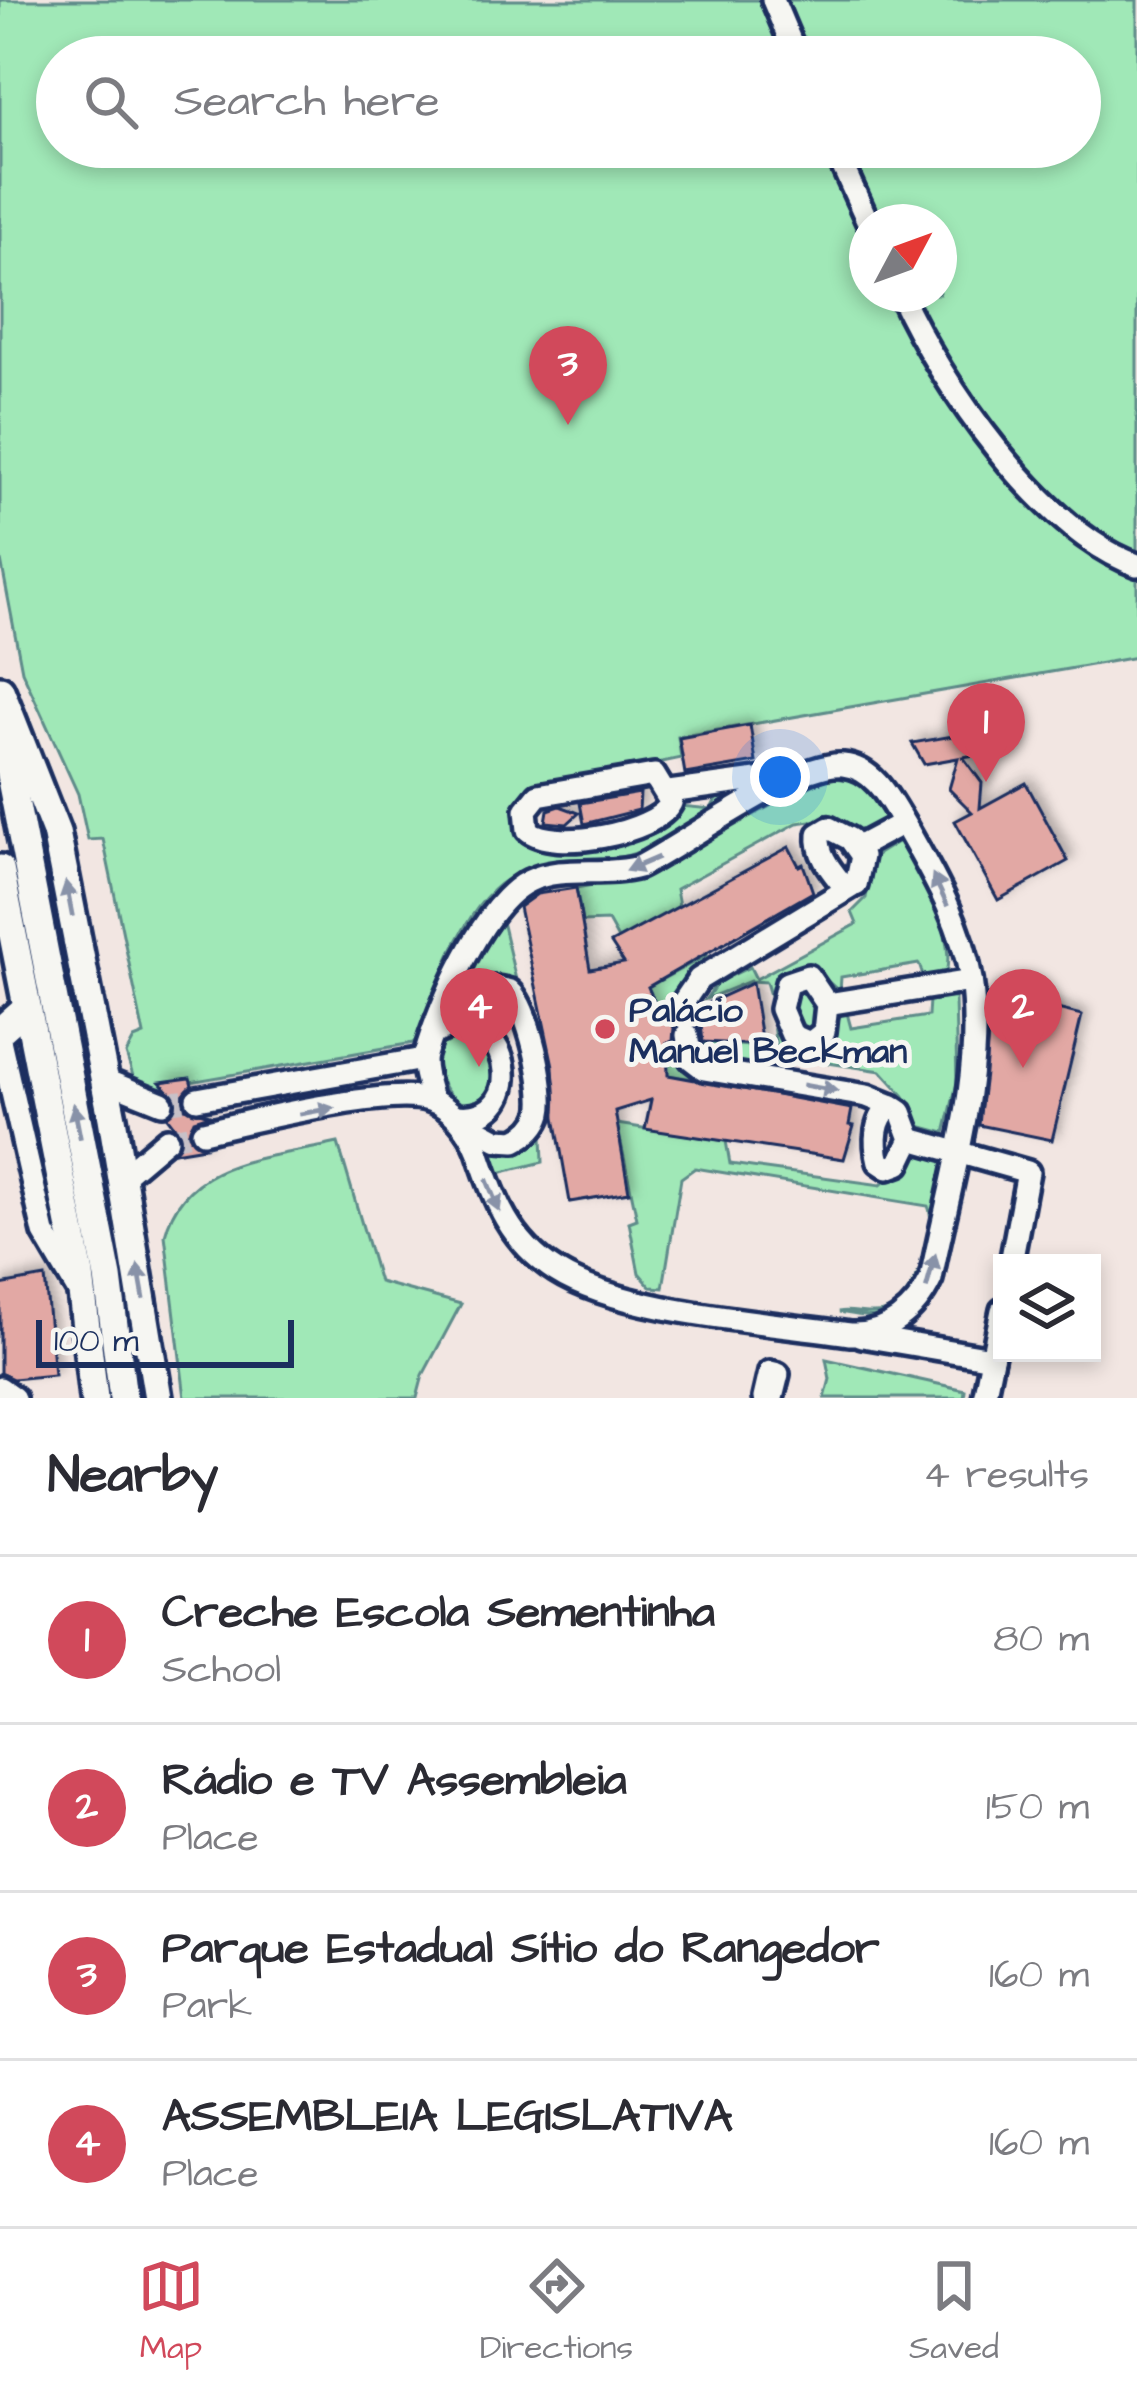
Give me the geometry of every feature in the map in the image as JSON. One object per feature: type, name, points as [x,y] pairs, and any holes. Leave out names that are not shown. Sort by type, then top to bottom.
[{"type":"main road","points":[[0,690],[56,832],[105,1081],[158,1398]]},
{"type":"main road","points":[[0,722],[108,1277],[123,1398]]},
{"type":"main road","points":[[3,752],[33,767]]},
{"type":"main road","points":[[0,869],[84,1300],[94,1398]]},
{"type":"main road","points":[[0,1035],[27,1007]]},
{"type":"main road","points":[[78,1398],[84,1300]]},
{"type":"street","points":[[773,0],[788,36]]},
{"type":"street","points":[[844,168],[860,204]]},
{"type":"street","points":[[910,312],[973,420],[1094,543],[1137,566]]},
{"type":"street","points":[[668,792],[829,766],[860,770],[884,792],[945,900],[971,981],[970,1054],[931,1279],[903,1319],[936,1349]]},
{"type":"street","points":[[432,1100],[423,1059],[482,927],[526,882],[565,873],[613,874],[639,867],[802,773]]},
{"type":"street","points":[[654,775],[668,792],[667,812],[638,829],[550,842],[536,838],[524,820],[538,795],[654,775]]},
{"type":"street","points":[[858,848],[903,823]]},
{"type":"street","points":[[851,887],[827,865],[819,834],[837,830],[858,848],[863,868],[851,887],[699,980],[684,1001],[686,1027],[692,1059],[704,1069],[867,1096],[892,1106],[901,1112],[911,1139],[898,1164],[888,1168],[879,1162],[877,1130],[892,1106]]},
{"type":"street","points":[[827,1004],[971,981]]},
{"type":"street","points":[[203,1132],[389,1098],[432,1100],[481,1132],[515,1142],[536,1125],[543,1108],[520,1000],[498,987],[471,993],[435,1034]]},
{"type":"street","points":[[435,1034],[459,1024],[478,1027],[495,1041],[505,1084],[501,1100],[470,1118],[455,1116]]},
{"type":"street","points":[[0,1035],[44,1233],[84,1300]]},
{"type":"street","points":[[197,1099],[423,1059]]},
{"type":"street","points":[[105,1081],[162,1103]]},
{"type":"street","points":[[455,1116],[476,1145],[504,1220],[533,1253],[569,1280],[634,1300],[992,1358]]},
{"type":"street","points":[[122,1177],[167,1139]]},
{"type":"street","points":[[911,1139],[1028,1172],[1013,1254]]},
{"type":"street","points":[[850,1334],[886,1328],[910,1310]]},
{"type":"street","points":[[984,1398],[993,1353]]},
{"type":"street","points":[[0,1388],[14,1398]]},
{"type":"green space","points":[[0,0],[1137,0],[1137,657],[678,737],[681,758],[544,787],[522,798],[519,832],[539,846],[570,847],[643,838],[664,828],[681,806],[711,809],[719,793],[773,782],[641,851],[527,870],[493,890],[461,935],[437,985],[427,1023],[413,1043],[156,1088],[134,1079],[126,1054],[134,1039],[144,1035],[103,839],[88,840],[78,794],[22,671],[0,555]]},
{"type":"green space","points":[[830,778],[871,789],[887,810],[882,824],[864,833],[833,818],[797,823],[676,889],[679,906],[618,939],[608,921],[582,922],[576,888],[646,870]]},
{"type":"green space","points":[[899,841],[941,923],[946,973],[923,976],[919,964],[841,977],[840,992],[814,969],[800,966],[776,983],[771,999],[766,982],[750,981],[706,999],[718,982],[750,967],[756,979],[857,924],[852,912],[866,898],[873,857]]},
{"type":"green space","points":[[500,913],[517,984],[491,978],[453,998]]},
{"type":"green space","points":[[707,955],[705,965],[678,984],[681,1018],[661,1016],[648,987]]},
{"type":"green space","points":[[800,988],[816,1006],[816,1020],[807,1029],[794,1010]]},
{"type":"green space","points":[[955,997],[957,1083],[945,1133],[919,1126],[904,1096],[881,1071],[769,1054],[767,1067],[748,1064],[723,1058],[700,1042],[776,1048],[774,1032],[785,1043],[813,1053],[826,1045],[841,1014],[847,1013],[851,1028],[928,1016],[929,1000]]},
{"type":"green space","points":[[495,1001],[512,1022],[483,1026],[470,1011]]},
{"type":"green space","points":[[461,1034],[483,1045],[491,1066],[494,1084],[474,1106],[460,1106],[438,1073],[440,1047],[446,1037]]},
{"type":"green space","points":[[683,1037],[731,1085],[668,1075],[667,1045]]},
{"type":"green space","points":[[617,1124],[726,1141],[730,1164],[881,1185],[918,1154],[940,1156],[946,1163],[937,1226],[916,1290],[886,1315],[839,1312],[884,1312],[905,1295],[927,1248],[928,1206],[695,1168],[681,1178],[663,1288],[651,1287],[639,1273],[629,1222],[637,1219]]},
{"type":"green space","points":[[542,1136],[543,1162],[499,1173],[493,1169],[488,1145],[528,1146]]},
{"type":"green space","points":[[338,1143],[379,1282],[461,1304],[423,1375],[417,1398],[185,1398],[165,1235],[175,1209],[191,1190],[234,1166]]},
{"type":"green space","points":[[826,1359],[965,1390],[964,1398],[825,1398],[830,1379]]},
{"type":"building","points":[[750,725],[756,762],[685,774],[679,738]]},
{"type":"building","points":[[1005,727],[1015,748],[963,757],[982,783],[980,808],[1026,783],[1068,861],[998,900],[955,821],[972,812],[949,789],[958,758],[924,764],[912,743]]},
{"type":"building","points":[[640,793],[639,810],[584,824],[580,803]]},
{"type":"building","points":[[560,806],[579,813],[567,824],[546,822],[548,810]]},
{"type":"building","name":"Palácio Manuel Beckman","points":[[789,847],[799,866],[803,864],[813,892],[648,987],[661,1017],[670,1018],[674,1028],[673,1041],[667,1043],[668,1075],[852,1109],[849,1125],[854,1126],[844,1159],[645,1129],[651,1100],[615,1111],[629,1192],[570,1202],[555,1117],[553,1066],[519,907],[537,894],[576,888],[590,969],[624,963],[611,943]]},
{"type":"building","points":[[752,983],[762,1045],[703,1042],[699,1007]]},
{"type":"building","points":[[992,993],[1082,1015],[1052,1140],[979,1125]]},
{"type":"building","points":[[190,1078],[192,1085],[183,1095],[185,1108],[210,1115],[194,1120],[188,1134],[204,1147],[174,1152],[181,1135],[167,1117],[177,1100],[160,1082]]},
{"type":"building","points":[[45,1277],[54,1375],[13,1379],[0,1373],[0,1285]]},
{"type":"tunnel","points":[[162,1103],[197,1099]]},
{"type":"tunnel","points":[[167,1139],[203,1132]]},
{"type":"place","name":"Parque Estadual Sítio do Rangedor","points":[[568,425]]},
{"type":"place","name":"Creche Escola Sementinha","points":[[986,782]]},
{"type":"place","name":"Palácio Manuel Beckman","points":[[605,1029]]},
{"type":"place","name":"ASSEMBLEIA LEGISLATIVA","points":[[479,1067]]},
{"type":"place","name":"Rádio e TV Assembleia","points":[[1023,1068]]}]
